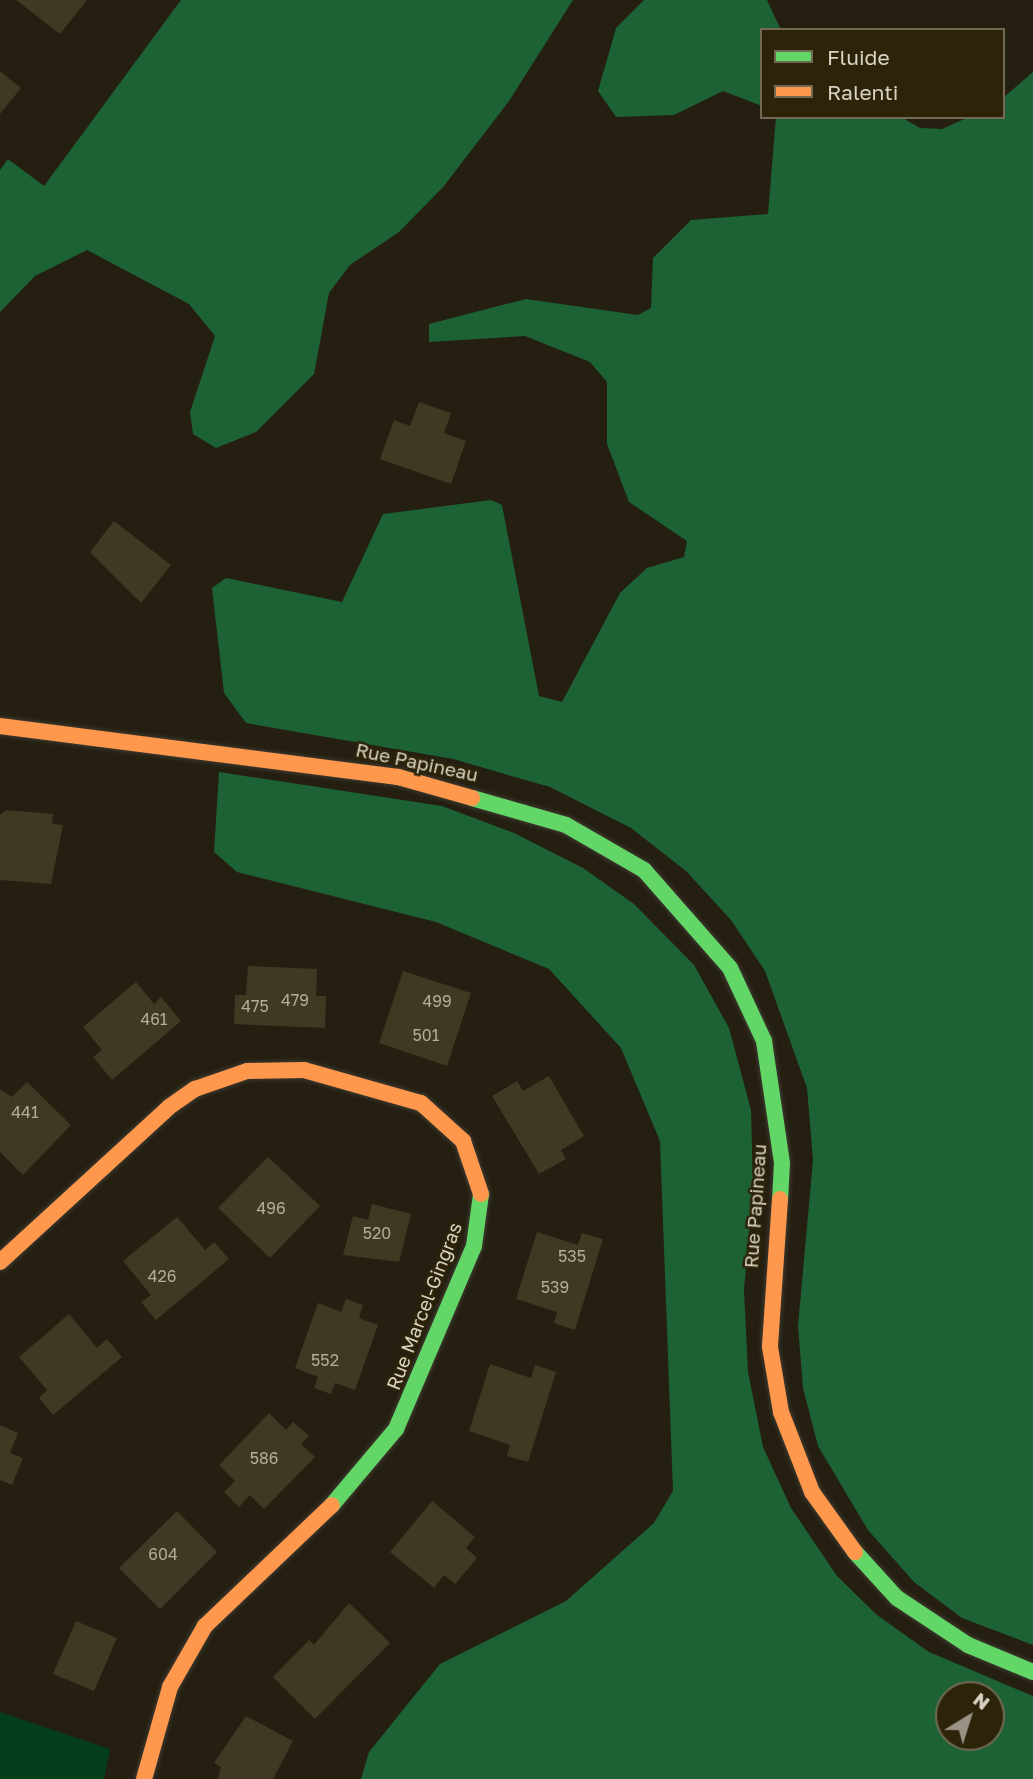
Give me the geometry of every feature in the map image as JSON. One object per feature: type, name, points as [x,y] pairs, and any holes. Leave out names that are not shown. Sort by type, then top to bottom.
[{"type":"street","name":"Rue Papineau","points":[[0,726],[411,780],[566,825],[644,870],[730,968],[764,1041],[782,1163],[771,1347],[780,1412],[812,1492],[836,1532],[897,1598],[968,1645],[1033,1672]]},
{"type":"street","name":"Rue Marcel-Gingras","points":[[0,1262],[169,1107],[195,1090],[247,1071],[304,1070],[421,1103],[463,1141],[475,1166],[481,1196],[474,1246],[396,1429],[361,1478],[205,1626],[170,1687],[144,1779]]},
{"type":"green space","points":[[181,0],[573,0],[509,101],[444,186],[399,232],[350,265],[329,293],[314,374],[256,432],[216,448],[193,434],[190,412],[215,336],[189,304],[87,250],[35,276],[0,312],[0,170],[8,159],[44,186]]},
{"type":"green space","points":[[644,0],[767,0],[780,28],[760,28],[760,105],[723,91],[674,115],[616,117],[598,91],[616,28]]},
{"type":"green space","points":[[1033,72],[1033,1645],[962,1618],[914,1582],[868,1530],[818,1446],[803,1388],[798,1326],[813,1160],[807,1088],[765,971],[731,920],[686,871],[631,828],[550,787],[453,759],[246,723],[224,693],[212,588],[226,578],[342,602],[383,514],[491,500],[502,505],[539,696],[562,702],[620,593],[647,568],[684,557],[687,541],[629,502],[607,444],[607,382],[590,362],[525,336],[429,342],[429,324],[526,299],[638,315],[651,308],[653,258],[691,220],[768,214],[776,119],[904,119],[920,128],[942,129],[964,119],[1005,119],[1005,96]]},
{"type":"green space","points":[[219,772],[442,806],[514,833],[583,868],[634,904],[694,965],[729,1028],[751,1110],[753,1188],[744,1290],[748,1372],[763,1447],[791,1508],[837,1576],[877,1615],[929,1652],[998,1681],[935,1681],[935,1751],[1005,1751],[1005,1684],[1033,1696],[1033,1779],[361,1779],[369,1752],[440,1664],[566,1601],[654,1523],[673,1491],[660,1141],[621,1048],[549,969],[436,922],[237,872],[214,852]]},
{"type":"green space","points":[[0,1712],[110,1749],[104,1779],[0,1779]]},
{"type":"building","points":[[16,0],[87,0],[60,34]]},
{"type":"building","points":[[0,71],[21,88],[0,114]]},
{"type":"building","points":[[419,402],[451,413],[444,433],[466,441],[451,484],[380,459],[394,420],[410,426]]},
{"type":"building","points":[[114,521],[171,565],[141,603],[90,552]]},
{"type":"building","points":[[6,810],[53,814],[52,824],[63,825],[51,884],[0,880],[0,815]]},
{"type":"building","points":[[248,966],[317,969],[316,996],[326,996],[325,1028],[234,1024],[235,995],[246,995]]},
{"type":"building","points":[[403,971],[471,993],[447,1066],[379,1043]]},
{"type":"building","points":[[136,982],[154,1004],[161,997],[181,1021],[112,1080],[93,1057],[102,1050],[83,1027]]},
{"type":"building","points":[[549,1076],[584,1136],[561,1150],[566,1159],[539,1174],[492,1096],[517,1081],[523,1091]]},
{"type":"building","points":[[27,1082],[71,1125],[23,1175],[0,1152],[0,1089],[12,1097]]},
{"type":"building","points":[[268,1157],[320,1206],[270,1258],[218,1208]]},
{"type":"building","points":[[372,1204],[411,1214],[399,1262],[343,1255],[353,1216],[368,1220]]},
{"type":"building","points":[[177,1217],[205,1250],[214,1242],[229,1259],[156,1320],[141,1302],[151,1295],[123,1261]]},
{"type":"building","points":[[537,1232],[578,1245],[582,1233],[603,1239],[575,1330],[554,1323],[557,1312],[516,1299]]},
{"type":"building","points":[[346,1299],[363,1305],[359,1318],[378,1325],[355,1390],[335,1383],[331,1394],[314,1388],[318,1377],[295,1368],[318,1303],[341,1312]]},
{"type":"building","points":[[69,1314],[97,1348],[107,1339],[122,1357],[53,1415],[39,1398],[47,1390],[19,1357]]},
{"type":"building","points":[[490,1364],[531,1378],[535,1365],[556,1372],[528,1462],[507,1456],[510,1445],[469,1431]]},
{"type":"building","points":[[269,1413],[286,1430],[293,1422],[309,1436],[301,1444],[315,1457],[264,1509],[250,1495],[239,1507],[224,1492],[235,1481],[219,1465]]},
{"type":"building","points":[[0,1425],[18,1433],[10,1453],[23,1458],[12,1485],[0,1480]]},
{"type":"building","points":[[432,1501],[475,1537],[466,1548],[477,1558],[455,1584],[444,1575],[434,1588],[390,1552]]},
{"type":"building","points":[[177,1511],[217,1552],[160,1609],[119,1568]]},
{"type":"building","points":[[349,1603],[390,1643],[315,1719],[273,1677],[309,1640],[314,1645]]},
{"type":"building","points":[[76,1621],[117,1638],[94,1691],[53,1674]]},
{"type":"building","points":[[246,1716],[293,1741],[273,1779],[218,1779],[221,1767],[214,1763]]},
{"type":"traffic: fast","points":[[472,798],[566,825],[644,870],[730,968],[764,1041],[782,1163],[780,1199]]},
{"type":"traffic: fast","points":[[332,1505],[396,1429],[474,1246],[481,1194]]},
{"type":"traffic: fast","points":[[855,1552],[897,1598],[968,1645],[1033,1672]]},
{"type":"traffic: slow","points":[[0,726],[398,777],[472,798]]},
{"type":"traffic: slow","points":[[0,1262],[169,1107],[195,1089],[247,1071],[304,1070],[421,1103],[463,1141],[481,1194]]},
{"type":"traffic: slow","points":[[780,1199],[770,1347],[781,1412],[812,1492],[855,1552]]},
{"type":"traffic: slow","points":[[144,1779],[170,1687],[205,1626],[332,1505]]}]
